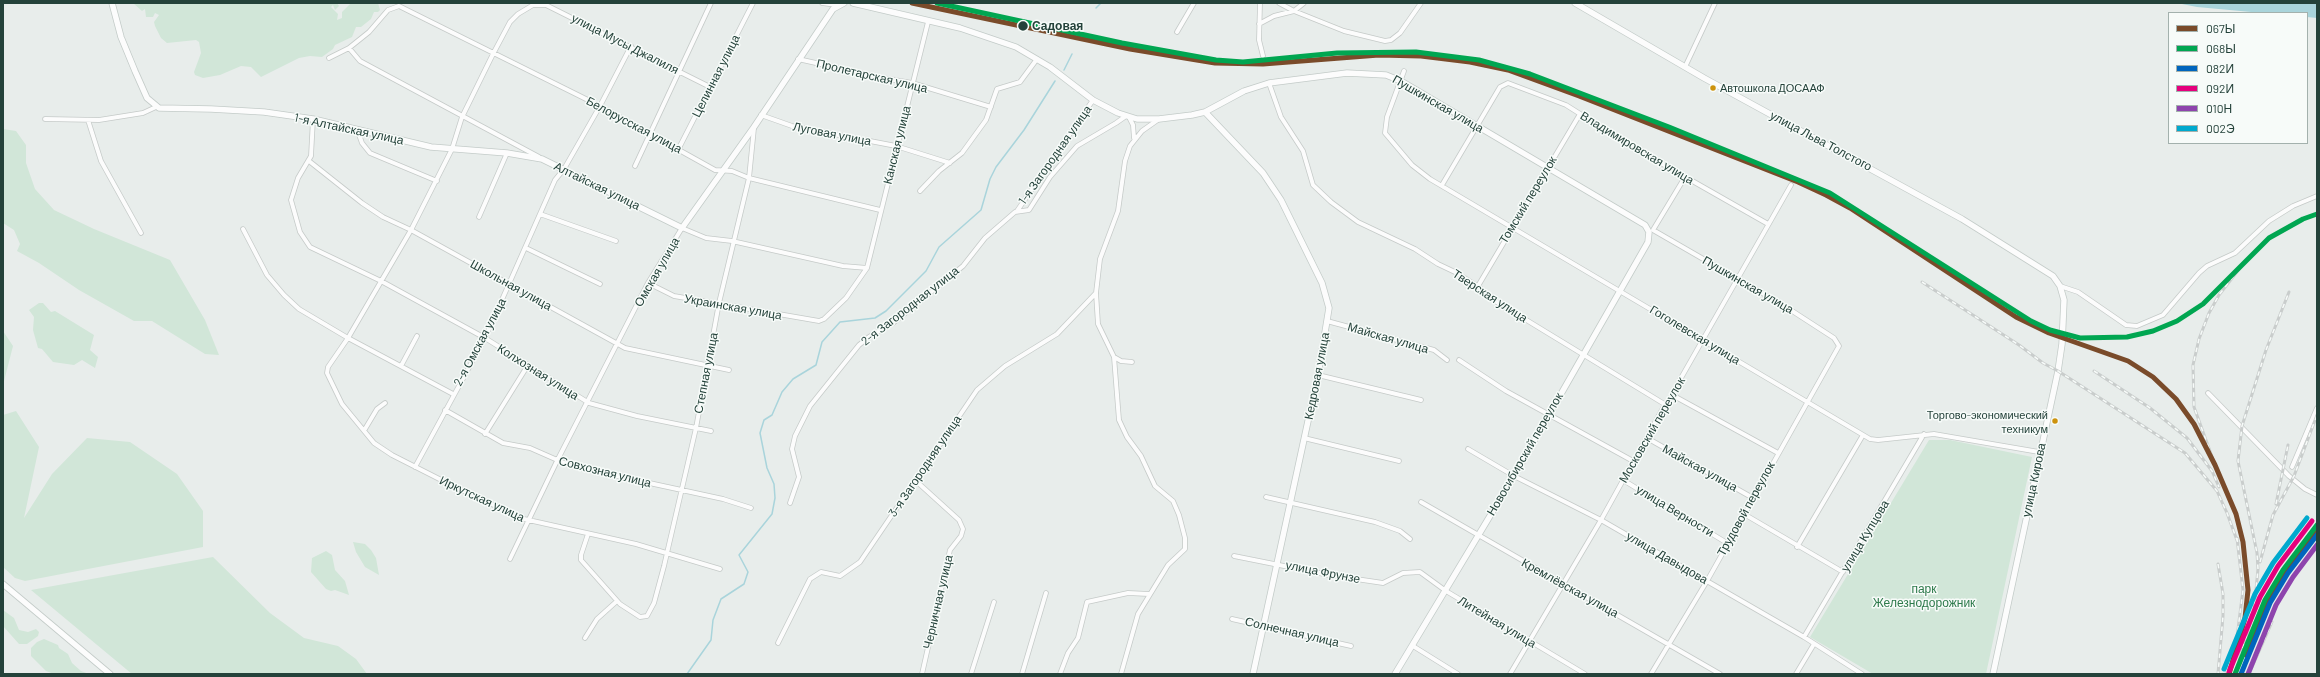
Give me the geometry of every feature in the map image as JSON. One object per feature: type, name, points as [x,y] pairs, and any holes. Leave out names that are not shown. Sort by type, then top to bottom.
[{"type":"street","points":[[112,3],[121,36],[135,71],[147,98],[156,107]]},
{"type":"street","points":[[635,166],[649,132],[711,3]]},
{"type":"street","name":"Целинная улица","points":[[679,148],[753,3]]},
{"type":"street","points":[[822,3],[837,5],[844,3]]},
{"type":"street","points":[[853,3],[928,22],[960,28],[1005,42],[1037,59],[1093,100],[1127,116],[1133,125],[1134,138],[1125,161],[1118,211],[1102,252],[1096,293],[1098,324],[1104,339],[1114,356],[1121,361],[1132,362]]},
{"type":"street","points":[[1177,32],[1194,3]]},
{"type":"street","points":[[1260,3],[1259,40],[1263,56]]},
{"type":"street","points":[[1279,3],[1294,12],[1344,31],[1385,41],[1391,40],[1400,33],[1421,3]]},
{"type":"street","points":[[1259,24],[1274,16],[1294,12],[1304,3]]},
{"type":"street","name":"улица Льва Толстого","points":[[1575,3],[1685,67],[1962,219],[2053,276],[2060,286]]},
{"type":"street","points":[[1685,67],[1715,3]]},
{"type":"street","name":"улица Мусы Джалиля","points":[[493,54],[510,22],[518,14],[537,4],[546,5],[631,46],[678,72],[710,87]]},
{"type":"street","name":"Омская улица","points":[[510,559],[557,461],[589,403],[648,284],[682,228],[754,127],[798,59],[837,5]]},
{"type":"street","name":"Белорусская улица","points":[[349,48],[370,32],[388,10],[399,6],[600,106],[679,148],[715,170],[732,171],[749,178],[880,210]]},
{"type":"street","name":"Канская улица","points":[[867,268],[880,210],[928,22]]},
{"type":"street","name":"2-я Омская улица","points":[[415,467],[453,394],[485,338],[556,180],[564,169],[600,106],[631,46]]},
{"type":"street","points":[[329,58],[349,48]]},
{"type":"street","name":"Алтайская улица","points":[[349,48],[360,61],[462,117],[542,159],[682,228],[706,238],[732,241],[843,266],[867,268]]},
{"type":"street","points":[[348,338],[411,230],[437,181],[452,149],[462,117],[493,54]]},
{"type":"street","name":"Пролетарская улица","points":[[798,59],[912,83],[991,107]]},
{"type":"street","points":[[920,191],[950,163],[960,156],[986,120],[997,89],[1020,82],[1037,59]]},
{"type":"street","points":[[1401,81],[1404,71]]},
{"type":"street","name":"Пушкинская улица","points":[[1127,116],[1160,119],[1177,118],[1205,112],[1244,91],[1269,83],[1360,72],[1381,74],[1401,81],[1642,223],[1651,231],[1737,278],[1827,333],[1839,344]]},
{"type":"street","name":"Гоголевская улица","points":[[1401,81],[1391,105],[1385,131],[1412,165],[1512,228],[1863,435],[1878,440],[1924,434],[1960,437],[2039,452]]},
{"type":"street","name":"Тверская улица","points":[[1269,83],[1281,116],[1303,150],[1314,188],[1331,202],[1358,222],[1415,249],[1478,286],[1488,296],[1666,405]]},
{"type":"street","name":"Владимировская улица","points":[[1477,127],[1502,84],[1508,83],[1562,103],[1685,177],[1768,224]]},
{"type":"street","name":"1-я Загородная улица","points":[[1017,211],[1093,100]]},
{"type":"street","name":"1-я Алтайская улица","points":[[45,119],[99,120],[143,113],[156,107],[166,109],[243,110],[313,119],[357,128],[423,145],[452,149],[507,153],[542,159]]},
{"type":"street","name":"Кедровая улица","points":[[1205,112],[1263,173],[1282,200],[1322,283],[1329,308],[1318,375],[1253,674]]},
{"type":"street","name":"Томский переулок","points":[[1478,286],[1580,114]]},
{"type":"street","name":"Луговая улица","points":[[761,115],[792,126],[896,146],[950,163]]},
{"type":"street","name":"2-я Загородная улица","points":[[790,503],[799,477],[793,445],[804,417],[810,406],[863,341],[893,323],[962,266],[985,238],[1017,211],[1029,210],[1050,177],[1077,146],[1127,116]]},
{"type":"street","points":[[309,161],[313,146],[313,119]]},
{"type":"street","points":[[1134,138],[1145,128],[1160,119]]},
{"type":"street","points":[[88,120],[101,161],[141,233]]},
{"type":"street","name":"Степная улица","points":[[617,601],[626,609],[640,617],[647,616],[654,603],[696,428],[719,302],[732,241],[749,178],[754,127]]},
{"type":"street","points":[[1442,185],[1477,127]]},
{"type":"street","points":[[357,128],[362,143],[370,153],[437,181]]},
{"type":"street","points":[[480,217],[507,153]]},
{"type":"street","name":"Школьная улица","points":[[309,161],[362,204],[383,217],[411,230],[618,344],[634,350],[708,364],[729,370]]},
{"type":"street","name":"Колхозная улица","points":[[309,161],[298,178],[290,200],[300,232],[305,242],[312,248],[382,281],[485,338],[589,403],[638,416],[711,431]]},
{"type":"street","name":"Новосибирский переулок","points":[[1395,674],[1514,476],[1648,242],[1651,231],[1685,177]]},
{"type":"street","name":"Московский переулок","points":[[1510,674],[1601,520],[1666,405],[1674,396],[1677,385],[1791,185]]},
{"type":"street","points":[[2060,286],[2078,292],[2126,325],[2137,326],[2163,315],[2199,273],[2208,266],[2228,258],[2235,253],[2269,221],[2293,206],[2317,196]]},
{"type":"street","points":[[540,214],[616,241]]},
{"type":"street","points":[[243,229],[267,275],[284,295],[299,308],[348,338],[453,394]]},
{"type":"street","points":[[526,248],[600,284]]},
{"type":"street","name":"Украинская улица","points":[[648,284],[674,296],[719,302],[793,318],[821,320],[846,298],[867,268]]},
{"type":"street","name":"улица Кирова","points":[[1993,674],[2039,452],[2058,371],[2062,344],[2064,300],[2060,286]]},
{"type":"street","name":"3-я Загородняя улица","points":[[778,643],[799,598],[812,577],[821,572],[840,576],[856,566],[916,481],[977,390],[1005,366],[1057,334],[1096,293]]},
{"type":"street","name":"Майская улица","points":[[1327,321],[1434,350],[1447,360]]},
{"type":"street","points":[[401,366],[416,336]]},
{"type":"street","name":"Иркутская улица","points":[[348,338],[328,367],[329,379],[342,404],[365,429],[374,443],[415,467],[513,515],[588,534],[636,544],[720,569]]},
{"type":"street","name":"Трудовой переулок","points":[[1651,674],[1707,581],[1778,452],[1809,402],[1839,344]]},
{"type":"street","points":[[1114,356],[1119,420],[1127,437],[1142,456],[1155,486],[1173,501],[1179,515],[1185,538],[1185,549],[1168,565],[1138,614],[1121,674]]},
{"type":"street","points":[[1458,360],[1506,391],[1549,413],[1633,461]]},
{"type":"street","points":[[485,434],[528,365]]},
{"type":"street","points":[[1318,375],[1421,400]]},
{"type":"street","points":[[2208,393],[2289,476],[2305,490],[2317,496]]},
{"type":"street","points":[[1674,396],[1778,452]]},
{"type":"street","points":[[365,429],[377,409],[385,403]]},
{"type":"street","points":[[2292,467],[2317,408]]},
{"type":"street","name":"Совхозная улица","points":[[446,410],[485,434],[503,443],[530,448],[557,461],[575,467],[723,499],[751,508]]},
{"type":"street","name":"улица Купцова","points":[[1804,637],[1924,434]]},
{"type":"street","points":[[1797,547],[1863,435]]},
{"type":"street","points":[[1304,438],[1399,461]]},
{"type":"street","name":"Майская улица","points":[[1647,438],[1753,498]]},
{"type":"street","name":"улица Давыдова","points":[[1468,449],[1514,476],[1601,520],[1804,637],[1862,674]]},
{"type":"street","name":"улица Верности","points":[[1623,480],[1727,543]]},
{"type":"street","name":"Черничная улица","points":[[916,481],[959,520],[963,529],[961,536],[950,550],[922,674]]},
{"type":"street","points":[[1266,497],[1290,501],[1375,522],[1400,531],[1410,539]]},
{"type":"street","name":"Кремлёвская улица","points":[[1421,502],[1720,674]]},
{"type":"street","points":[[1744,514],[1797,547],[1843,572]]},
{"type":"street","points":[[585,638],[597,619],[617,601],[581,560],[580,555],[588,534]]},
{"type":"street","name":"улица Фрунзе","points":[[1234,556],[1330,575],[1383,583],[1410,572]]},
{"type":"street","name":"Литейная улица","points":[[1410,572],[1423,574],[1446,591],[1585,674]]},
{"type":"street","points":[[3,584],[110,674]]},
{"type":"street","points":[[1060,674],[1068,653],[1078,638],[1085,604],[1092,600],[1104,597],[1137,592],[1149,594]]},
{"type":"street","points":[[1022,674],[1046,593]]},
{"type":"street","points":[[971,674],[994,602]]},
{"type":"street","name":"Солнечная улица","points":[[1232,619],[1351,646]]},
{"type":"street","points":[[1796,674],[1814,644]]},
{"type":"street","points":[[1413,646],[1458,674]]},
{"type":"green space","points":[[133,3],[337,3],[339,6],[335,10],[333,5],[331,7],[338,14],[337,20],[342,18],[342,12],[351,3],[378,3],[380,10],[378,12],[374,12],[371,19],[361,27],[356,27],[352,37],[335,45],[333,49],[322,57],[310,56],[299,58],[261,77],[251,67],[241,66],[220,75],[203,78],[195,75],[194,72],[201,53],[199,42],[196,40],[167,43],[161,38],[155,26],[154,22],[159,15],[155,13],[153,17],[146,17],[145,9],[142,11]]},
{"type":"green space","points":[[3,129],[16,131],[26,145],[26,163],[35,189],[54,210],[94,229],[170,260],[205,320],[219,355],[205,354],[152,321],[134,321],[79,290],[39,263],[17,251],[20,244],[14,230],[3,223]]},
{"type":"green space","points":[[39,303],[43,303],[51,312],[55,311],[94,335],[90,350],[98,357],[95,368],[82,360],[74,365],[53,362],[42,349],[38,348],[33,330],[34,317],[29,310]]},
{"type":"green space","points":[[3,331],[13,346],[3,385]]},
{"type":"green space","points":[[16,411],[39,447],[24,518],[52,474],[87,438],[130,442],[177,474],[203,511],[203,547],[25,581],[15,578],[3,567],[3,415]]},
{"type":"green space","name":"парк Железнодорожник","points":[[1929,440],[1950,440],[2032,457],[1986,674],[1873,674],[1810,637]]},
{"type":"green space","points":[[353,542],[365,544],[371,550],[376,558],[379,575],[365,567],[356,552]]},
{"type":"green space","points":[[326,551],[332,555],[335,570],[345,581],[349,595],[335,590],[331,591],[326,589],[311,572],[312,558]]},
{"type":"green space","points":[[213,557],[270,613],[304,638],[338,646],[356,659],[367,674],[132,674],[31,590]]},
{"type":"green space","points":[[3,610],[14,618],[19,630],[28,632],[36,629],[39,632],[38,636],[27,644],[19,644],[3,626]]},
{"type":"green space","points":[[44,639],[58,645],[59,648],[68,654],[72,663],[81,671],[89,674],[54,674],[46,671],[31,656],[31,648],[37,642]]},
{"type":"water","points":[[2177,3],[2317,3],[2317,18],[2308,17],[2308,12],[2251,12],[2197,7]]},
{"type":"waterway","points":[[1096,8],[1101,3]]},
{"type":"waterway","points":[[1064,70],[1072,54]]},
{"type":"waterway","points":[[687,674],[711,640],[713,620],[721,599],[744,584],[748,572],[739,555],[772,514],[775,498],[774,484],[767,468],[760,433],[764,420],[772,415],[782,392],[793,379],[816,365],[822,342],[840,322],[875,318],[886,311],[926,271],[939,247],[981,210],[990,179],[996,167],[1024,130],[1055,81]]},
{"type":"railway","points":[[2215,465],[2194,407],[2193,365],[2199,339],[2209,313],[2219,295],[2243,264]]},
{"type":"railway","points":[[1922,282],[2019,345],[2043,363],[2058,371],[2185,453],[2217,491],[2238,543]]},
{"type":"railway","points":[[2235,674],[2254,611],[2258,569],[2257,553],[2238,461],[2242,426],[2266,350],[2289,292]]},
{"type":"railway","points":[[2094,371],[2150,408],[2187,438],[2212,471],[2219,487]]},
{"type":"railway","points":[[2260,562],[2273,515],[2294,476],[2317,415]]},
{"type":"railway","points":[[2276,504],[2288,445]]},
{"type":"railway","points":[[2226,674],[2237,637],[2243,590],[2237,538]]},
{"type":"railway","points":[[2218,564],[2223,594],[2223,616],[2218,674]]},
{"type":"railway","points":[[2249,674],[2272,622]]},
{"type":"transit line","name":"067Ы","points":[[912,3],[1130,49],[1215,63],[1263,64],[1379,55],[1421,56],[1470,62],[1508,70],[1579,96],[1798,182],[1826,195],[1850,208],[2016,317],[2049,333],[2128,361],[2153,377],[2176,399],[2194,424],[2215,465],[2236,514],[2243,542],[2248,590],[2245,618],[2229,674]]},
{"type":"transit line","name":"068Ы","points":[[937,3],[1122,43],[1216,60],[1243,62],[1337,53],[1416,52],[1479,60],[1530,74],[1669,127],[1830,193],[2031,321],[2050,330],[2080,338],[2127,337],[2153,331],[2177,321],[2203,304],[2269,238],[2303,219],[2317,214]]},
{"type":"transit line","name":"002Э","points":[[2224,669],[2255,594],[2273,563],[2307,518]]},
{"type":"transit line","name":"092И","points":[[2229,672],[2260,597],[2278,566],[2312,521]]},
{"type":"transit line","name":"068Ы","points":[[2235,674],[2265,600],[2283,570],[2317,525]]},
{"type":"transit line","name":"067Ы","points":[[2246,655],[2269,601],[2285,572],[2317,530]]},
{"type":"transit line","name":"082И","points":[[2241,674],[2270,603],[2288,573],[2317,535]]},
{"type":"transit line","name":"010Н","points":[[2248,674],[2276,605],[2293,577],[2317,545]]},
{"type":"place","name":"Садовая","points":[[1023,26]]},
{"type":"place","name":"Автошкола ДОСААФ","points":[[1713,88]]},
{"type":"place","name":"Торгово-экономический техникум","points":[[2055,421]]}]
